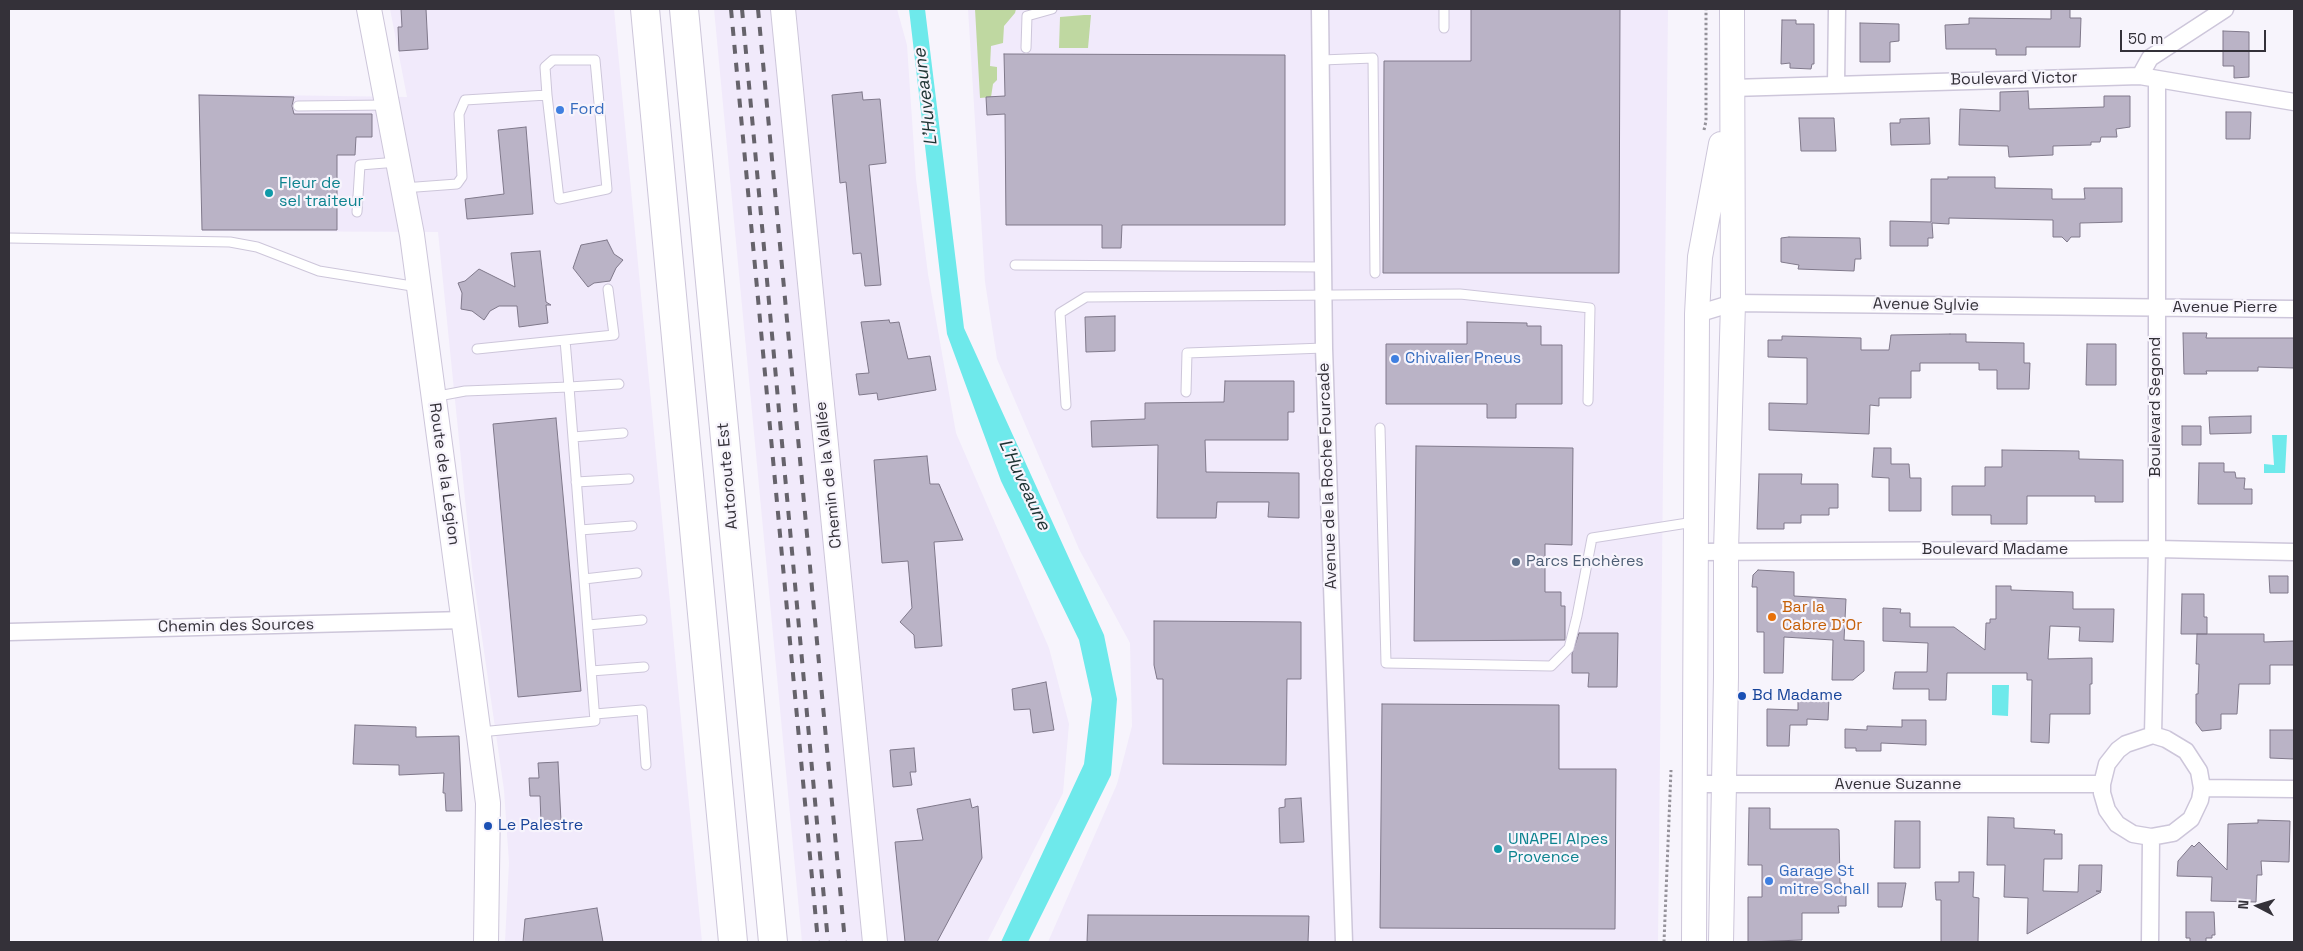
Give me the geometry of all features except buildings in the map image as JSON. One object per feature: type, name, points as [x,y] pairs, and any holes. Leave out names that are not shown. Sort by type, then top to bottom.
[{"type":"highway","points":[[645,9],[733,942]]},
{"type":"highway","name":"Autoroute Est","points":[[684,9],[772,942]]},
{"type":"main road","name":"Route de la Légion","points":[[369,9],[412,235],[488,803],[486,942]]},
{"type":"main road","name":"Chemin de la Vallée","points":[[782,9],[874,942]]},
{"type":"main road","points":[[1721,942],[1726,551],[1733,303],[1732,9]]},
{"type":"main road","points":[[1694,942],[1697,314],[1700,257],[1732,88]]},
{"type":"street","name":"Avenue de la Roche Fourcade","points":[[1320,9],[1324,348],[1344,942]]},
{"type":"street","points":[[1836,84],[1837,9]]},
{"type":"street","points":[[2140,76],[2150,58],[2225,9]]},
{"type":"street","name":"Boulevard Victor","points":[[1732,88],[2140,76],[2294,102]]},
{"type":"street","name":"Boulevard Segond","points":[[2153,735],[2157,549],[2157,79]]},
{"type":"street","name":"Avenue Sylvie","points":[[1697,314],[1733,303],[2156,308]]},
{"type":"street","name":"Avenue Pierre","points":[[2156,308],[2294,309]]},
{"type":"street","name":"Boulevard Madame","points":[[1695,552],[2157,549],[2294,552]]},
{"type":"street","name":"Chemin des Sources","points":[[9,632],[464,620]]},
{"type":"street","points":[[2153,735],[2166,739],[2186,751],[2198,771],[2202,788],[2200,800],[2191,819],[2173,833],[2151,838],[2133,834],[2117,824],[2106,810],[2102,784],[2107,764],[2118,750],[2126,744],[2153,735]]},
{"type":"street","name":"Avenue Suzanne","points":[[1694,784],[2102,784]]},
{"type":"street","points":[[2202,788],[2294,789]]},
{"type":"street","points":[[2150,942],[2151,838]]},
{"type":"lane","points":[[1026,48],[1026,16],[1052,9]]},
{"type":"lane","points":[[1444,9],[1444,28]]},
{"type":"lane","points":[[1322,60],[1373,58],[1375,273]]},
{"type":"lane","points":[[553,60],[595,60],[607,189],[559,199],[547,95],[545,67],[553,60]]},
{"type":"lane","points":[[403,188],[457,184],[462,177],[459,114],[465,100],[547,95]]},
{"type":"lane","points":[[298,106],[387,105]]},
{"type":"lane","points":[[357,212],[360,165],[398,162]]},
{"type":"lane","points":[[9,238],[230,242],[257,248],[319,271],[419,287]]},
{"type":"lane","points":[[1015,266],[1323,267]]},
{"type":"lane","points":[[477,349],[614,335],[608,289]]},
{"type":"lane","points":[[1066,405],[1060,314],[1086,297],[1324,295],[1460,294],[1590,308],[1588,401]]},
{"type":"lane","points":[[479,733],[595,721],[565,340]]},
{"type":"lane","points":[[1186,392],[1187,353],[1324,348]]},
{"type":"lane","points":[[433,397],[465,391],[619,384]]},
{"type":"lane","points":[[1380,428],[1386,664],[1551,666],[1569,648],[1592,538],[1695,522]]},
{"type":"lane","points":[[573,437],[623,433]]},
{"type":"lane","points":[[576,482],[629,479]]},
{"type":"lane","points":[[580,530],[632,526]]},
{"type":"lane","points":[[584,578],[637,573]]},
{"type":"lane","points":[[588,625],[642,620]]},
{"type":"lane","points":[[591,671],[644,667]]},
{"type":"lane","points":[[595,714],[642,710],[646,765]]},
{"type":"shaded area","points":[[390,9],[614,9],[702,942],[505,942],[509,863],[504,790],[472,568],[438,232],[202,231],[199,94],[407,97]]},
{"type":"shaded area","points":[[714,9],[897,9],[907,45],[916,179],[928,274],[956,433],[1049,648],[1069,724],[1063,793],[987,942],[802,942]]},
{"type":"shaded area","points":[[968,9],[1668,9],[1658,942],[1048,942],[1117,784],[1132,726],[1130,643],[1079,549],[997,359],[985,282]]},
{"type":"green space","points":[[975,9],[1016,9],[1004,26],[1003,43],[991,46],[990,66],[997,67],[997,80],[993,84],[991,97],[980,98]]},
{"type":"green space","points":[[1091,15],[1088,48],[1059,48],[1060,17]]},
{"type":"water","name":"L'Huveaune","points":[[909,9],[925,9],[964,328],[1104,635],[1117,699],[1111,775],[1028,942],[1001,942],[1084,764],[1092,699],[1079,640],[1001,481],[947,334]]},
{"type":"water","points":[[2272,435],[2287,435],[2285,473],[2264,473],[2264,464],[2274,465]]},
{"type":"water","points":[[1992,685],[2009,685],[2008,716],[1992,715]]},
{"type":"railway","points":[[731,9],[818,942]]},
{"type":"railway","points":[[742,9],[828,942]]},
{"type":"railway","points":[[758,9],[845,942]]},
{"type":"place","name":"Ford","points":[[560,110]]},
{"type":"place","name":"Fleur de sel traiteur","points":[[269,193]]},
{"type":"place","name":"Chivalier Pneus","points":[[1395,359]]},
{"type":"place","name":"Parcs Enchères","points":[[1516,562]]},
{"type":"place","name":"Bar la Cabre D'Or","points":[[1772,617]]},
{"type":"place","name":"Bd Madame","points":[[1742,696]]},
{"type":"place","name":"Le Palestre","points":[[488,826]]},
{"type":"place","name":"UNAPEI Alpes Provence","points":[[1498,849]]},
{"type":"place","name":"Garage St mitre Schall","points":[[1769,881]]}]
